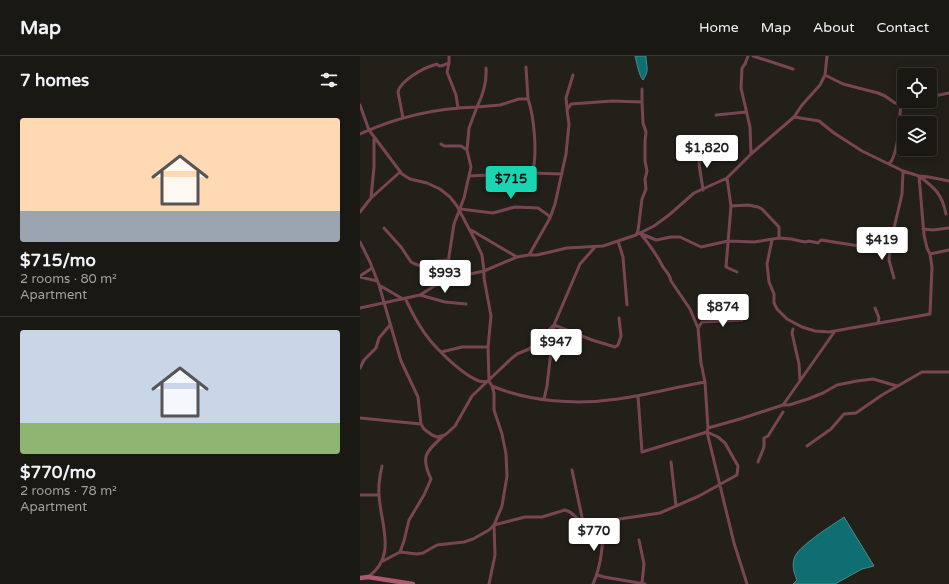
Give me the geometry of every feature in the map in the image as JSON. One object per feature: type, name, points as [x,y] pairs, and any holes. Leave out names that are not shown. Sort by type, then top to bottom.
[{"type":"street","points":[[449,56],[447,72],[456,95],[458,108]]},
{"type":"street","points":[[748,56],[742,68],[741,88],[750,127],[751,154]]},
{"type":"street","points":[[754,56],[793,69]]},
{"type":"street","points":[[360,308],[420,295],[436,285],[484,271],[517,257],[537,255],[567,248],[595,247],[618,241],[654,226],[669,216],[694,193],[727,178],[751,154],[794,117],[802,105],[820,85],[825,75],[827,56]]},
{"type":"street","points":[[404,118],[398,92],[400,87],[414,74],[434,64],[441,66],[449,63]]},
{"type":"street","points":[[526,67],[528,99],[532,110],[534,134],[535,160],[532,173]]},
{"type":"street","points":[[445,282],[454,224],[460,210],[469,176],[471,162],[467,150],[469,128],[481,99],[486,78],[486,68]]},
{"type":"street","points":[[529,255],[550,218],[562,174],[569,124],[566,98],[573,75]]},
{"type":"street","points":[[825,75],[843,84],[878,93],[897,103]]},
{"type":"street","points":[[636,234],[638,231],[642,199],[646,189],[645,179],[647,171],[645,161],[646,132],[643,123],[642,89]]},
{"type":"street","points":[[937,95],[949,92]]},
{"type":"street","points":[[360,134],[387,122],[436,111],[500,105],[519,99],[528,99]]},
{"type":"street","points":[[568,110],[569,106],[572,104],[612,101],[642,102]]},
{"type":"street","points":[[360,105],[369,130],[400,172],[410,179],[427,183],[440,189],[454,202],[460,210],[482,255],[484,278],[491,316],[488,347],[489,381],[494,393],[495,417],[502,434],[506,454],[507,476],[502,506],[494,525],[494,555],[489,584]]},
{"type":"street","points":[[888,164],[892,160],[897,140],[901,108]]},
{"type":"street","points":[[716,115],[746,112]]},
{"type":"street","points":[[794,117],[819,120],[855,147],[903,171],[919,176],[949,181]]},
{"type":"street","points":[[371,198],[374,167],[374,138]]},
{"type":"street","points":[[441,144],[444,146],[461,146],[467,150]]},
{"type":"street","points":[[700,149],[699,164],[703,190]]},
{"type":"street","points":[[894,278],[889,260],[890,243],[902,194],[903,171]]},
{"type":"street","points":[[360,212],[371,198],[400,172]]},
{"type":"street","points":[[469,176],[532,173],[562,174]]},
{"type":"street","points":[[919,176],[939,193],[946,214]]},
{"type":"street","points":[[772,240],[767,264],[769,282],[774,294],[774,303],[777,309],[787,319],[802,327],[815,332],[835,331],[930,314],[932,267],[930,254],[926,248],[919,176]]},
{"type":"street","points":[[727,178],[731,206],[726,267],[736,272]]},
{"type":"street","points":[[731,206],[748,205],[762,209],[779,227],[779,238]]},
{"type":"street","points":[[460,210],[493,213],[515,207],[538,208],[550,218]]},
{"type":"street","points":[[384,228],[401,247],[411,262],[415,264],[433,270],[435,268],[436,261],[449,260]]},
{"type":"street","points":[[924,229],[933,230],[949,228]]},
{"type":"street","points":[[469,229],[517,257]]},
{"type":"street","points":[[640,233],[656,240],[680,237],[701,247],[728,241],[754,242],[779,238],[818,243],[820,240],[868,246],[890,243]]},
{"type":"street","points":[[640,233],[653,248],[664,268],[670,275],[671,281],[690,309],[698,328],[701,363],[705,382],[707,432],[734,543],[747,584]]},
{"type":"street","points":[[618,241],[623,257],[627,305]]},
{"type":"street","points":[[360,242],[377,281],[401,361],[418,397],[421,424],[424,429],[432,435],[437,437],[445,435]]},
{"type":"street","points":[[544,399],[548,382],[554,325],[580,264],[595,247]]},
{"type":"street","points":[[930,254],[949,250]]},
{"type":"street","points":[[360,277],[372,268]]},
{"type":"street","points":[[360,277],[377,281]]},
{"type":"street","points":[[378,285],[404,299],[420,327],[441,352],[455,365],[471,377],[481,382],[489,381]]},
{"type":"street","points":[[420,295],[446,302],[466,304]]},
{"type":"street","points":[[875,308],[879,318],[878,323]]},
{"type":"street","points":[[554,325],[592,340],[615,347],[618,345],[621,336],[619,318]]},
{"type":"street","points":[[698,328],[702,322],[742,320]]},
{"type":"street","points":[[360,368],[364,360],[376,348],[379,338],[390,325]]},
{"type":"street","points":[[400,552],[409,520],[424,495],[431,479],[424,463],[426,456],[436,443],[455,426],[472,396],[512,358],[529,349],[554,325]]},
{"type":"street","points":[[793,329],[792,333],[799,364],[800,380]]},
{"type":"street","points":[[783,405],[835,331]]},
{"type":"street","points":[[441,352],[462,347],[488,347]]},
{"type":"street","points":[[807,446],[831,429],[844,414],[856,413],[897,386],[922,372],[949,372]]},
{"type":"street","points":[[708,428],[783,405],[789,405],[808,399],[824,393],[837,385],[873,379],[897,386]]},
{"type":"street","points":[[492,386],[519,395],[544,399],[598,401],[638,396],[705,382]]},
{"type":"street","points":[[383,561],[400,552],[417,554],[423,553],[437,545],[464,542],[483,533],[494,525],[525,517],[542,517],[565,510],[586,524],[654,514],[709,491],[735,477],[738,472],[738,466],[725,443],[718,436],[707,432],[643,452],[641,450],[638,396]]},
{"type":"street","points":[[758,462],[764,447],[764,438],[768,436],[783,412]]},
{"type":"street","points":[[360,418],[421,424]]},
{"type":"street","points":[[671,462],[676,506]]},
{"type":"street","points":[[360,578],[368,577],[376,572],[383,561],[385,546],[384,523],[378,482],[382,466]]},
{"type":"street","points":[[572,470],[583,522]]},
{"type":"street","points":[[360,495],[379,495]]},
{"type":"street","points":[[593,584],[597,575],[601,557],[603,521]]},
{"type":"street","points":[[597,575],[643,584],[644,564],[639,540]]},
{"type":"street","points":[[368,577],[376,582],[413,584]]},
{"type":"water","points":[[635,56],[646,56],[647,71],[643,80],[639,72]]},
{"type":"water","points":[[844,517],[874,566],[862,569],[835,584],[793,584],[797,580],[793,565],[796,554],[801,548]]}]
